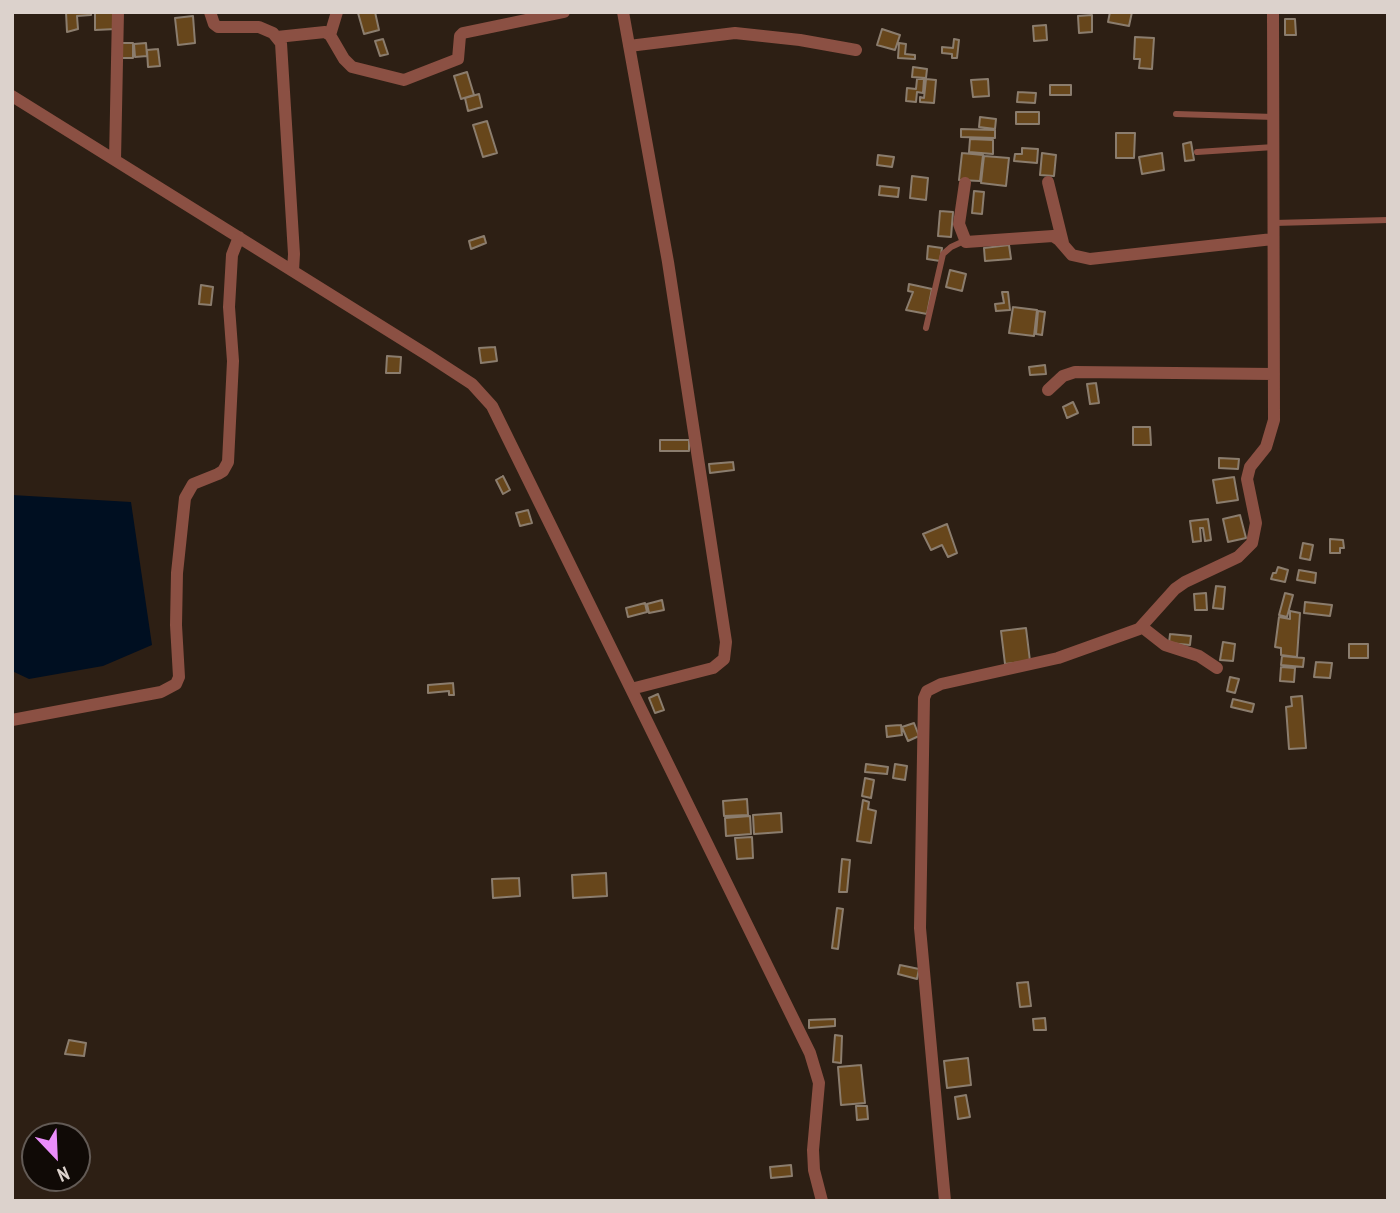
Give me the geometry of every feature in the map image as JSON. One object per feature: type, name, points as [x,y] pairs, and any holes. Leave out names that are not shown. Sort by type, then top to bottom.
[{"type":"street","points":[[115,160],[118,12]]},
{"type":"street","points":[[210,12],[214,24],[218,27],[259,27],[277,37],[281,43],[294,254],[292,271]]},
{"type":"street","points":[[330,35],[337,12]]},
{"type":"street","points":[[277,37],[320,32],[330,35],[344,59],[352,66],[404,80],[458,59],[460,36],[463,33],[564,12]]},
{"type":"street","points":[[623,12],[668,262],[726,642],[724,659],[713,668],[631,689]]},
{"type":"street","points":[[945,1201],[920,928],[924,698],[933,687],[1058,658],[1142,627],[1175,589],[1238,557],[1252,543],[1256,523],[1247,479],[1250,467],[1271,436],[1274,419],[1273,12]]},
{"type":"street","points":[[629,46],[735,33],[800,40],[856,50]]},
{"type":"street","points":[[12,96],[115,160],[236,245],[292,271],[466,380],[483,395],[497,416],[817,1071],[819,1083],[813,1150],[814,1170],[822,1201]]},
{"type":"street","points":[[1048,182],[1064,246]]},
{"type":"street","points":[[965,183],[959,224],[964,241],[1053,236],[1072,255],[1090,259],[1273,239]]},
{"type":"street","points":[[12,720],[161,692],[176,684],[180,668],[176,625],[177,573],[188,493],[197,481],[223,471],[228,462],[233,361],[229,307],[236,245]]},
{"type":"street","points":[[1048,390],[1063,376],[1075,372],[1274,374]]},
{"type":"street","points":[[1142,627],[1165,645],[1199,656],[1217,668]]},
{"type":"lane","points":[[1176,114],[1273,117]]},
{"type":"lane","points":[[1197,152],[1273,147]]},
{"type":"lane","points":[[1274,223],[1388,220]]},
{"type":"lane","points":[[926,328],[943,254],[964,241]]},
{"type":"water","points":[[12,495],[131,502],[152,645],[103,666],[29,679],[12,671]]},
{"type":"building","points":[[66,12],[91,12],[91,15],[77,16],[78,29],[67,32]]},
{"type":"building","points":[[95,12],[116,12],[116,29],[95,30]]},
{"type":"building","points":[[375,12],[379,30],[364,34],[358,13]]},
{"type":"building","points":[[1110,12],[1132,12],[1129,26],[1108,22]]},
{"type":"building","points":[[1092,15],[1092,32],[1079,33],[1078,16]]},
{"type":"building","points":[[193,16],[195,43],[178,45],[175,18]]},
{"type":"building","points":[[1285,19],[1295,19],[1296,35],[1285,35]]},
{"type":"building","points":[[1046,25],[1047,40],[1034,41],[1033,26]]},
{"type":"building","points":[[882,29],[900,35],[895,50],[877,45]]},
{"type":"building","points":[[1135,37],[1154,38],[1152,69],[1139,68],[1140,59],[1134,59]]},
{"type":"building","points":[[383,39],[388,54],[380,56],[375,41]]},
{"type":"building","points":[[954,39],[959,40],[957,58],[952,58],[952,54],[942,53],[942,47],[953,48]]},
{"type":"building","points":[[119,43],[133,43],[133,58],[119,58]]},
{"type":"building","points":[[146,43],[147,56],[135,57],[134,44]]},
{"type":"building","points":[[899,43],[906,44],[905,54],[915,55],[915,59],[898,58]]},
{"type":"building","points":[[158,49],[160,66],[148,67],[147,50]]},
{"type":"building","points":[[913,67],[927,69],[926,78],[912,77]]},
{"type":"building","points":[[467,72],[474,95],[461,99],[454,76]]},
{"type":"building","points":[[917,79],[924,79],[923,93],[917,92],[916,102],[906,101],[907,88],[916,89]]},
{"type":"building","points":[[926,79],[936,80],[934,103],[920,102],[920,97],[924,98]]},
{"type":"building","points":[[988,79],[989,96],[973,97],[971,80]]},
{"type":"building","points":[[1050,85],[1071,85],[1071,95],[1050,95]]},
{"type":"building","points":[[1018,92],[1036,93],[1035,103],[1017,102]]},
{"type":"building","points":[[479,94],[482,107],[468,111],[465,98]]},
{"type":"building","points":[[1016,112],[1039,112],[1039,124],[1016,124]]},
{"type":"building","points":[[980,117],[996,119],[995,129],[979,127]]},
{"type":"building","points":[[487,121],[497,153],[483,157],[473,125]]},
{"type":"building","points":[[961,129],[995,130],[995,138],[961,137]]},
{"type":"building","points":[[1116,133],[1135,133],[1134,158],[1116,158]]},
{"type":"building","points":[[970,139],[993,140],[993,154],[969,152]]},
{"type":"building","points":[[1191,142],[1194,160],[1185,161],[1183,144]]},
{"type":"building","points":[[1022,148],[1038,149],[1037,163],[1014,161],[1015,154],[1022,154]]},
{"type":"building","points":[[962,153],[983,155],[980,181],[959,180]]},
{"type":"building","points":[[1042,153],[1056,155],[1054,176],[1040,175]]},
{"type":"building","points":[[1162,153],[1164,170],[1142,174],[1139,157]]},
{"type":"building","points":[[878,155],[894,157],[892,167],[877,165]]},
{"type":"building","points":[[984,156],[1009,158],[1006,186],[981,183]]},
{"type":"building","points":[[912,176],[928,178],[926,200],[910,198]]},
{"type":"building","points":[[880,186],[899,188],[898,197],[879,195]]},
{"type":"building","points":[[974,191],[984,192],[982,214],[972,213]]},
{"type":"building","points":[[940,211],[953,212],[951,237],[938,236]]},
{"type":"building","points":[[484,236],[486,243],[471,249],[469,241]]},
{"type":"building","points":[[1009,245],[1011,259],[985,261],[984,248]]},
{"type":"building","points":[[928,246],[942,248],[940,261],[927,259]]},
{"type":"building","points":[[950,270],[966,274],[962,291],[946,287]]},
{"type":"building","points":[[909,284],[932,289],[927,314],[906,310],[913,292],[908,291]]},
{"type":"building","points":[[201,285],[213,287],[211,305],[199,304]]},
{"type":"building","points":[[1002,292],[1008,292],[1010,310],[996,311],[995,304],[1004,303]]},
{"type":"building","points":[[1013,307],[1037,310],[1034,336],[1009,333]]},
{"type":"building","points":[[1038,311],[1045,312],[1042,335],[1036,334]]},
{"type":"building","points":[[495,347],[497,361],[481,363],[479,348]]},
{"type":"building","points":[[387,356],[401,357],[400,373],[386,373]]},
{"type":"building","points":[[1045,365],[1046,374],[1030,375],[1029,367]]},
{"type":"building","points":[[1096,383],[1099,403],[1090,404],[1087,384]]},
{"type":"building","points":[[1073,402],[1078,413],[1067,418],[1063,407]]},
{"type":"building","points":[[1133,427],[1150,427],[1151,445],[1133,445]]},
{"type":"building","points":[[660,440],[689,440],[689,451],[660,451]]},
{"type":"building","points":[[1219,458],[1239,459],[1238,469],[1219,468]]},
{"type":"building","points":[[733,462],[734,470],[710,473],[709,464]]},
{"type":"building","points":[[503,476],[510,490],[503,494],[496,480]]},
{"type":"building","points":[[1234,477],[1238,500],[1217,503],[1213,480]]},
{"type":"building","points":[[528,510],[532,523],[520,526],[516,513]]},
{"type":"building","points":[[1240,515],[1246,538],[1228,542],[1223,519]]},
{"type":"building","points":[[1208,519],[1211,540],[1205,541],[1203,528],[1200,528],[1201,541],[1193,542],[1190,521]]},
{"type":"building","points":[[947,524],[957,553],[948,557],[942,545],[931,550],[923,534]]},
{"type":"building","points":[[1330,539],[1343,540],[1344,548],[1340,548],[1340,553],[1330,553]]},
{"type":"building","points":[[1303,543],[1313,545],[1310,560],[1300,558]]},
{"type":"building","points":[[1278,567],[1288,570],[1285,582],[1271,579]]},
{"type":"building","points":[[1299,570],[1316,573],[1315,583],[1297,580]]},
{"type":"building","points":[[1216,586],[1225,587],[1223,609],[1213,608]]},
{"type":"building","points":[[1206,593],[1207,610],[1195,610],[1194,594]]},
{"type":"building","points":[[1285,593],[1293,595],[1287,617],[1279,615]]},
{"type":"building","points":[[662,600],[664,610],[649,613],[647,604]]},
{"type":"building","points":[[1305,602],[1332,605],[1330,616],[1304,613]]},
{"type":"building","points":[[645,603],[647,612],[628,617],[626,608]]},
{"type":"building","points":[[1290,611],[1300,613],[1297,657],[1281,655],[1281,648],[1275,647],[1279,617],[1290,619]]},
{"type":"building","points":[[1026,628],[1030,661],[1005,664],[1001,631]]},
{"type":"building","points":[[1170,634],[1191,636],[1190,645],[1169,643]]},
{"type":"building","points":[[1223,642],[1235,644],[1233,661],[1220,660]]},
{"type":"building","points":[[1349,644],[1368,644],[1368,658],[1349,658]]},
{"type":"building","points":[[1282,656],[1304,658],[1303,667],[1281,665]]},
{"type":"building","points":[[1316,662],[1332,663],[1330,678],[1314,677]]},
{"type":"building","points":[[1281,667],[1295,668],[1294,682],[1280,681]]},
{"type":"building","points":[[1230,677],[1239,679],[1235,693],[1227,691]]},
{"type":"building","points":[[453,683],[454,695],[449,695],[449,691],[428,693],[428,685]]},
{"type":"building","points":[[658,694],[664,710],[655,713],[649,698]]},
{"type":"building","points":[[1302,696],[1306,748],[1289,749],[1286,707],[1292,706],[1291,697]]},
{"type":"building","points":[[1233,699],[1254,704],[1252,712],[1231,707]]},
{"type":"building","points":[[914,723],[919,736],[908,741],[902,727]]},
{"type":"building","points":[[901,725],[902,735],[887,737],[886,726]]},
{"type":"building","points":[[866,764],[888,767],[887,774],[865,772]]},
{"type":"building","points":[[895,764],[907,766],[905,780],[893,778]]},
{"type":"building","points":[[865,778],[874,780],[871,798],[862,796]]},
{"type":"building","points":[[747,799],[748,815],[724,816],[723,801]]},
{"type":"building","points":[[863,800],[869,802],[868,809],[876,811],[871,843],[857,841]]},
{"type":"building","points":[[781,813],[782,832],[754,834],[753,815]]},
{"type":"building","points":[[750,816],[751,834],[726,836],[725,818]]},
{"type":"building","points":[[752,837],[753,858],[737,859],[735,838]]},
{"type":"building","points":[[842,859],[850,860],[847,892],[839,892]]},
{"type":"building","points":[[606,873],[607,896],[573,898],[572,875]]},
{"type":"building","points":[[519,878],[520,896],[493,898],[492,879]]},
{"type":"building","points":[[837,908],[843,909],[838,949],[832,948]]},
{"type":"building","points":[[900,965],[919,969],[917,979],[898,974]]},
{"type":"building","points":[[1028,982],[1031,1006],[1020,1007],[1017,983]]},
{"type":"building","points":[[1045,1018],[1046,1030],[1034,1030],[1033,1019]]},
{"type":"building","points":[[835,1019],[835,1026],[809,1028],[809,1020]]},
{"type":"building","points":[[835,1035],[842,1036],[841,1063],[833,1062]]},
{"type":"building","points":[[69,1040],[86,1043],[84,1056],[65,1054]]},
{"type":"building","points":[[968,1058],[971,1085],[947,1088],[944,1061]]},
{"type":"building","points":[[861,1065],[865,1103],[841,1105],[838,1067]]},
{"type":"building","points":[[966,1095],[970,1117],[958,1119],[955,1097]]},
{"type":"building","points":[[856,1106],[867,1106],[868,1119],[857,1120]]},
{"type":"building","points":[[791,1165],[792,1176],[771,1178],[770,1167]]}]
